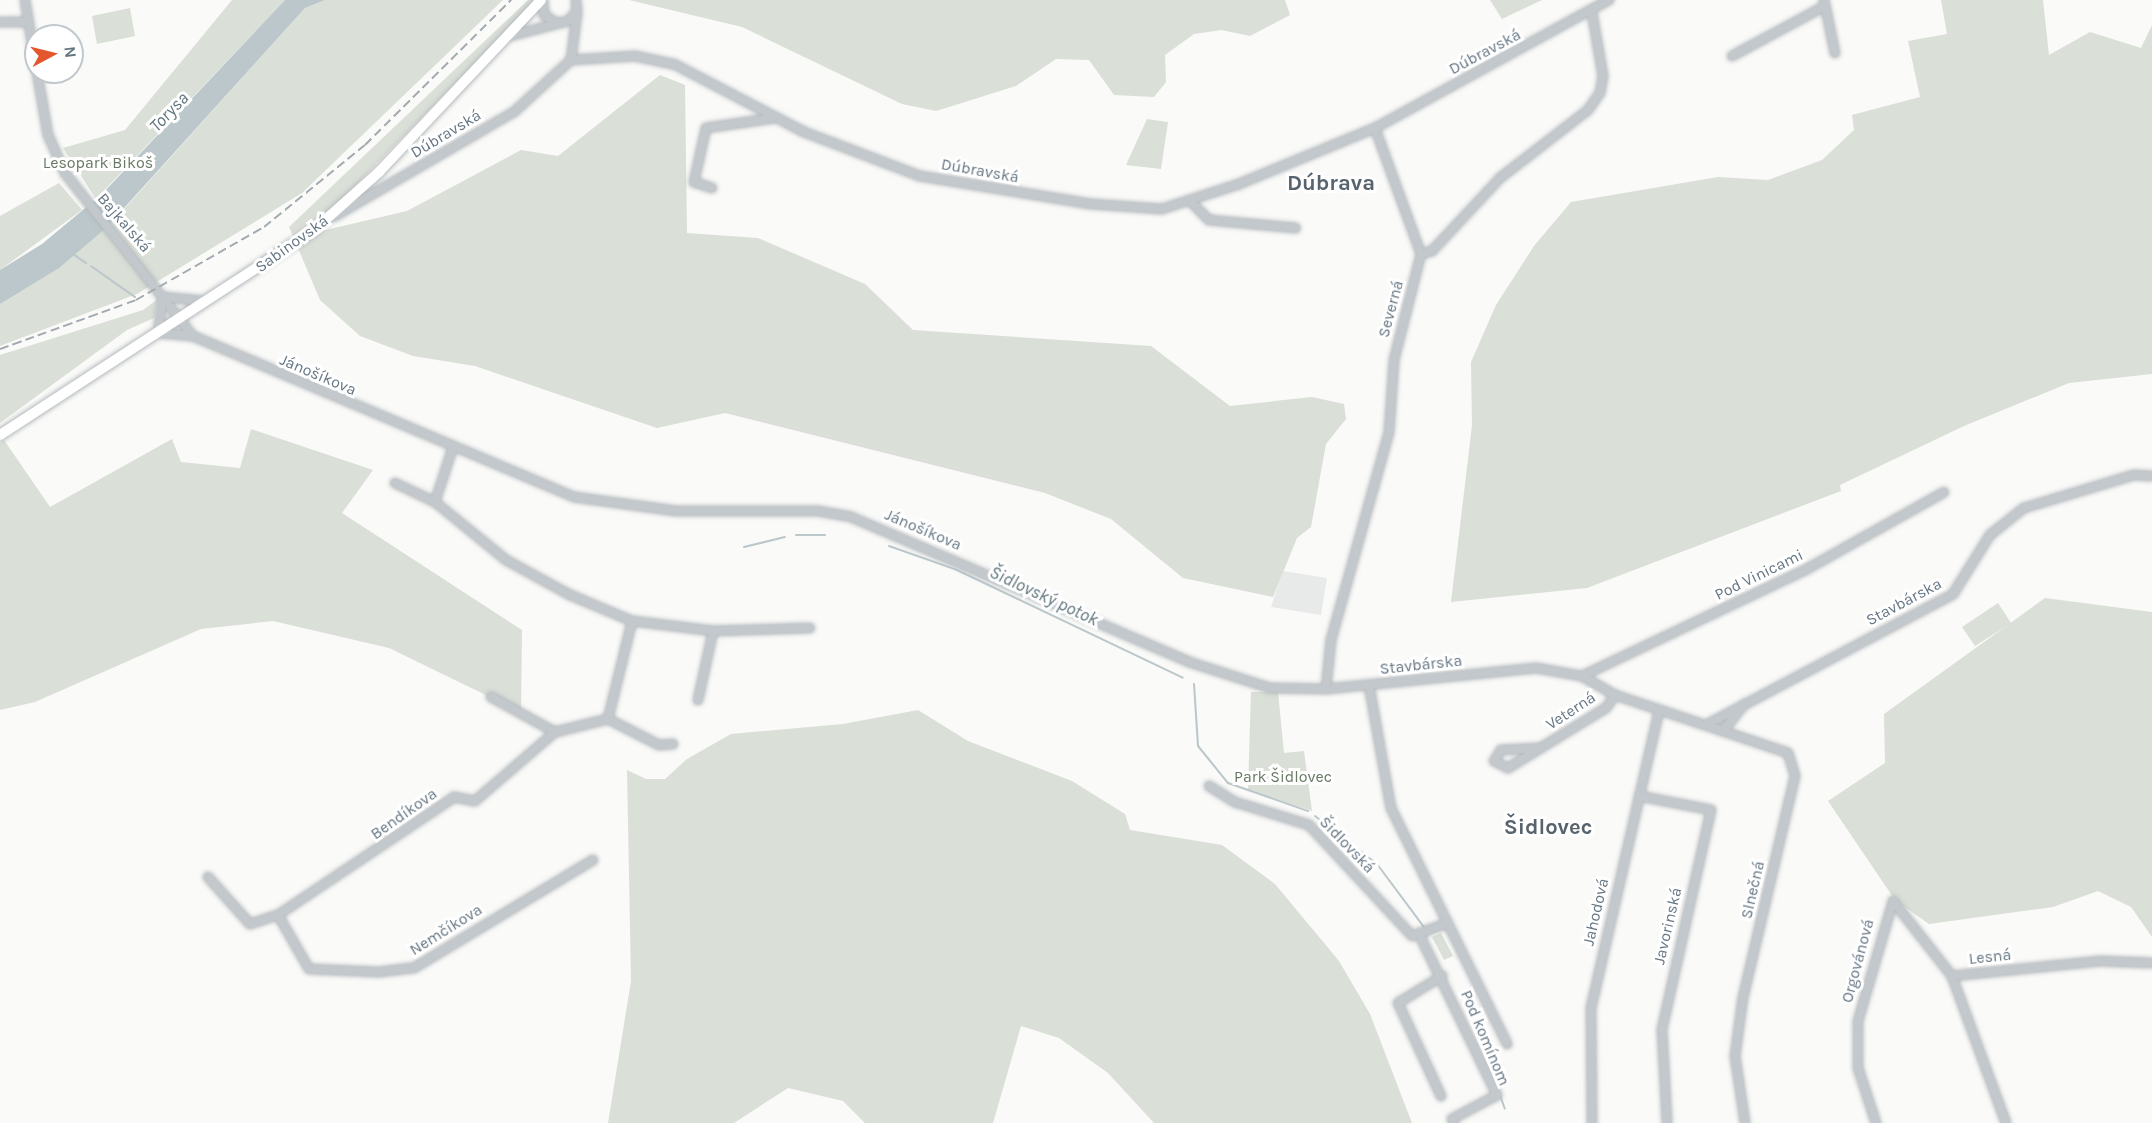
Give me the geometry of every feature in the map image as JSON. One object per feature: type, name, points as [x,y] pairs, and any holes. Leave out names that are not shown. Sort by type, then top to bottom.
[{"type":"main road","name":"Sabinovská","points":[[0,435],[212,299],[326,220],[542,0]]},
{"type":"street","points":[[0,22],[28,22],[25,0]]},
{"type":"street","points":[[542,0],[544,15],[573,33]]},
{"type":"street","points":[[571,60],[578,0]]},
{"type":"street","name":"Dúbravská","points":[[326,220],[514,112],[571,60],[635,56],[674,64],[774,118],[920,176],[1145,210],[1190,201],[1375,128],[1592,12],[1609,0]]},
{"type":"street","points":[[1732,56],[1825,3],[1835,52]]},
{"type":"street","points":[[504,39],[559,24],[577,11]]},
{"type":"street","points":[[1375,128],[1421,254],[1432,251],[1500,178],[1594,101],[1604,76],[1592,12]]},
{"type":"street","name":"Bajkalská","points":[[40,84],[56,155],[87,203],[131,254],[180,319]]},
{"type":"street","points":[[712,188],[694,182],[706,128],[774,118]]},
{"type":"street","points":[[1190,201],[1209,220],[1296,228]]},
{"type":"street","name":"Severná","points":[[1326,689],[1343,585],[1389,432],[1394,360],[1421,254]]},
{"type":"street","points":[[193,336],[158,333],[163,297],[186,302],[212,299]]},
{"type":"street","name":"Jánošíkova","points":[[180,319],[193,336],[574,497],[611,505],[676,511],[818,511],[851,517],[1241,681],[1326,689],[1370,685]]},
{"type":"street","points":[[435,502],[453,447]]},
{"type":"street","name":"Stavbárska","points":[[1370,685],[1536,668],[1582,676],[1615,695],[1706,725],[1746,701],[1953,594],[1990,535],[2024,508],[2134,475],[2152,476]]},
{"type":"street","points":[[395,483],[435,502],[506,560],[632,621],[713,632],[810,628]]},
{"type":"street","name":"Pod Vinicami","points":[[1582,676],[1807,569],[1944,492]]},
{"type":"street","points":[[632,621],[608,719],[659,745],[673,744]]},
{"type":"street","points":[[698,700],[713,632]]},
{"type":"street","points":[[1370,685],[1391,807],[1507,1044]]},
{"type":"street","name":"Veterná","points":[[1540,748],[1501,750],[1494,761],[1508,768],[1606,708],[1615,695]]},
{"type":"street","points":[[491,697],[555,732]]},
{"type":"street","name":"Stavbárska","points":[[1724,730],[1746,701]]},
{"type":"street","name":"Jahodová","points":[[1592,1123],[1591,1008],[1659,710]]},
{"type":"street","name":"Bendíkova","points":[[278,915],[454,797],[475,801],[555,732],[608,719]]},
{"type":"street","name":"Slnečná","points":[[1706,725],[1788,753],[1796,766],[1743,997],[1735,1056],[1745,1123]]},
{"type":"street","name":"Šidlovská","points":[[1209,786],[1235,802],[1309,825],[1413,936],[1420,936]]},
{"type":"street","name":"Javorinská","points":[[1639,796],[1711,810],[1662,1030],[1667,1123]]},
{"type":"street","name":"Nemčíkova","points":[[278,915],[309,969],[414,968],[593,860]]},
{"type":"street","points":[[208,877],[249,924],[278,915]]},
{"type":"street","name":"Orgovánová","points":[[1876,1123],[1858,1068],[1858,1022],[1893,901],[1952,976]]},
{"type":"street","points":[[1420,936],[1448,923]]},
{"type":"street","name":"Pod komínom","points":[[1420,936],[1442,976],[1497,1095],[1452,1119],[1454,1123]]},
{"type":"street","name":"Lesná","points":[[2006,1123],[1952,976],[2100,961],[2152,963]]},
{"type":"street","name":"Pod komínom","points":[[1441,1096],[1398,1003],[1442,976]]},
{"type":"shaded area","points":[[285,0],[325,0],[305,8],[106,228],[59,268],[0,304],[0,270],[42,244],[102,194]]},
{"type":"shaded area","points":[[1283,571],[1327,578],[1321,615],[1271,607]]},
{"type":"green space","name":"Lesopark Bikoš","points":[[232,0],[285,0],[96,199],[63,148],[125,130]]},
{"type":"green space","points":[[325,0],[503,0],[302,193],[137,294],[0,346],[0,304],[124,209],[305,8]]},
{"type":"green space","points":[[528,0],[536,0],[308,234],[407,211],[521,150],[558,156],[660,75],[685,85],[687,233],[758,238],[865,284],[913,330],[1151,346],[1230,406],[1312,397],[1344,404],[1346,419],[1326,444],[1311,527],[1297,538],[1273,597],[1183,578],[1111,519],[1045,493],[725,413],[657,428],[475,366],[413,356],[360,336],[320,300],[289,227]]},
{"type":"green space","points":[[629,0],[1285,0],[1290,15],[1250,36],[1221,30],[1194,34],[1165,55],[1166,82],[1154,97],[1114,95],[1089,60],[1056,59],[1016,86],[936,111],[902,104],[742,27]]},
{"type":"green space","points":[[1490,0],[1542,0],[1502,19]]},
{"type":"green space","points":[[1941,0],[2043,0],[2049,55],[2090,32],[2141,48],[2152,25],[2152,374],[2069,383],[1964,426],[1840,485],[1841,491],[1587,588],[1451,602],[1472,425],[1471,362],[1496,305],[1534,246],[1571,202],[1718,177],[1768,180],[1822,160],[1854,130],[1852,115],[1920,97],[1908,41],[1947,34]]},
{"type":"green space","points":[[130,8],[135,36],[97,44],[92,16]]},
{"type":"green space","points":[[1147,119],[1168,122],[1161,169],[1126,165]]},
{"type":"green space","points":[[59,183],[82,210],[0,270],[0,216]]},
{"type":"green space","points":[[158,299],[154,318],[127,330],[0,423],[0,355],[143,310]]},
{"type":"green space","points":[[251,429],[373,470],[342,513],[522,630],[521,712],[389,648],[273,621],[201,629],[35,702],[0,710],[0,443],[4,440],[50,507],[172,439],[181,462],[240,468]]},
{"type":"green space","points":[[2045,598],[2152,612],[2152,937],[2131,907],[2098,891],[2053,907],[1929,924],[1895,900],[1828,801],[1885,763],[1884,714]]},
{"type":"green space","points":[[1998,603],[2011,623],[1975,646],[1962,627]]},
{"type":"green space","name":"Park Šidlovec","points":[[1251,692],[1278,692],[1284,753],[1304,751],[1312,811],[1248,790]]},
{"type":"green space","points":[[918,710],[968,741],[1072,781],[1125,814],[1130,830],[1222,845],[1275,884],[1339,961],[1370,1014],[1412,1123],[1154,1123],[1108,1073],[1059,1038],[1021,1026],[993,1123],[865,1123],[843,1101],[788,1088],[734,1123],[608,1123],[631,981],[627,770],[646,779],[665,779],[687,759],[731,734],[843,724]]},
{"type":"green space","points":[[1441,933],[1453,956],[1444,960],[1432,937]]},
{"type":"waterway","name":"Šidlovský potok","points":[[73,254],[86,263]]},
{"type":"waterway","name":"Šidlovský potok","points":[[91,266],[135,297]]},
{"type":"waterway","name":"Šidlovský potok","points":[[796,535],[825,535]]},
{"type":"waterway","name":"Šidlovský potok","points":[[744,547],[785,537]]},
{"type":"waterway","name":"Šidlovský potok","points":[[889,546],[957,570],[1183,678]]},
{"type":"waterway","name":"Šidlovský potok","points":[[1194,684],[1198,746],[1228,783],[1308,811]]},
{"type":"waterway","name":"Šidlovský potok","points":[[1315,816],[1377,864],[1424,927]]},
{"type":"waterway","name":"Šidlovský potok","points":[[1474,1024],[1505,1109]]},
{"type":"railway","points":[[0,349],[136,300],[264,227],[365,145],[511,0]]},
{"type":"district","name":"Dúbrava","points":[[1331,184]]},
{"type":"district","name":"Šidlovec","points":[[1548,828]]},
{"type":"water label","name":"Torysa","points":[[169,112]]}]
